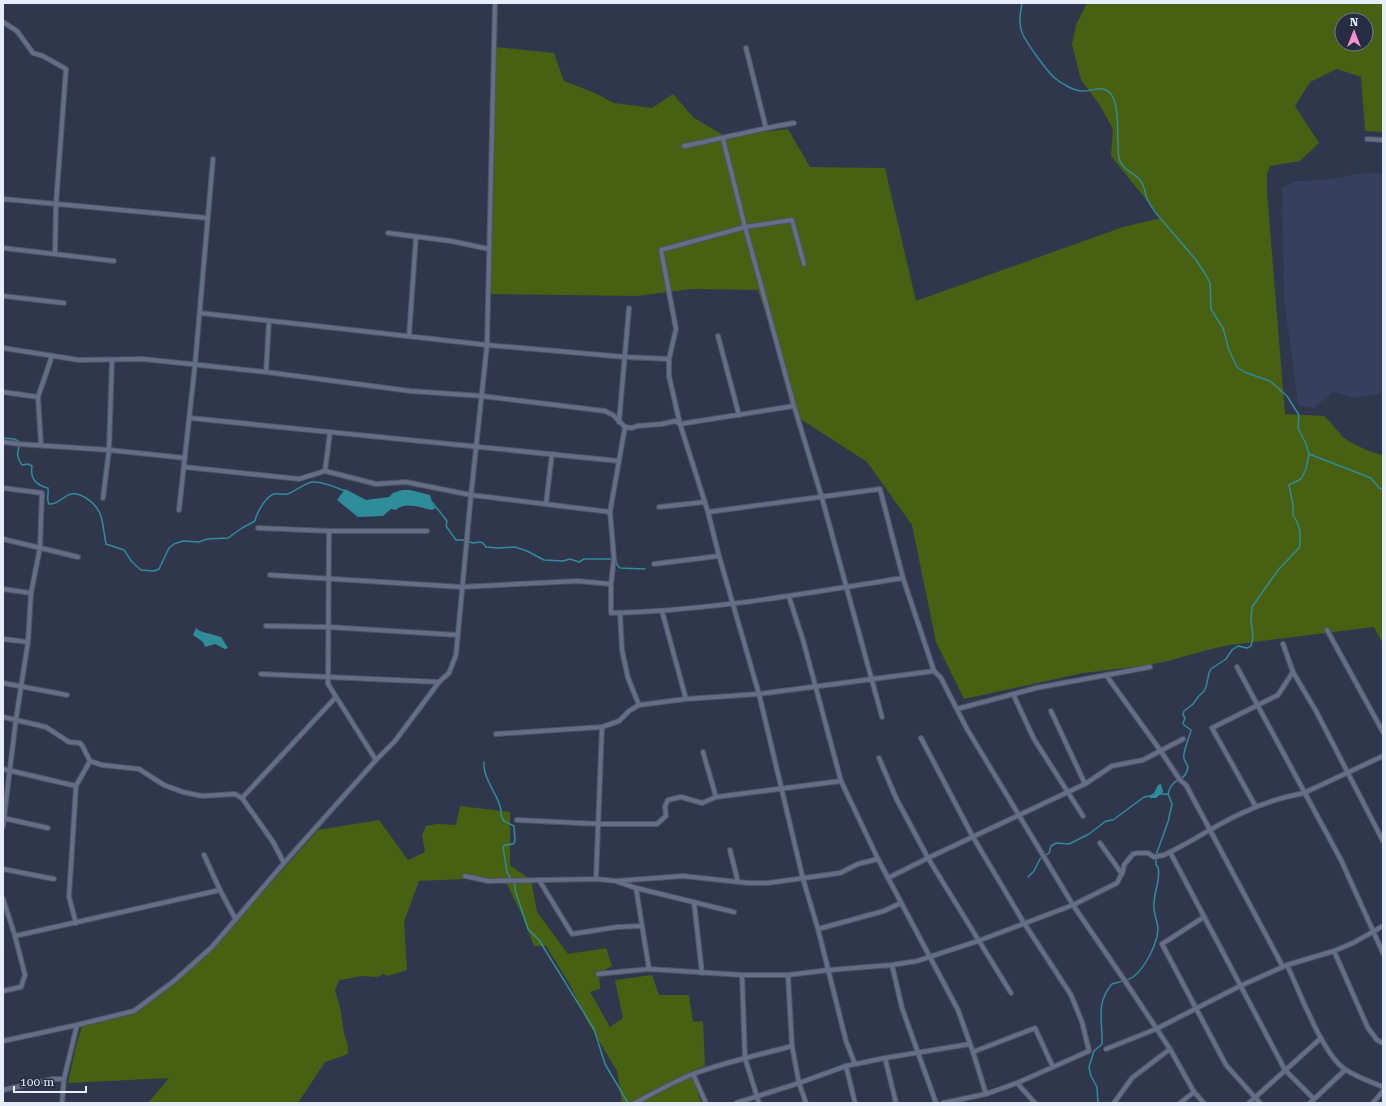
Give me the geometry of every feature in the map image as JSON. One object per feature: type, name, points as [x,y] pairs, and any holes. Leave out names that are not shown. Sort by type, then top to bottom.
[{"type":"street","points":[[3,1041],[134,1011],[174,981],[212,947],[284,863],[376,760],[395,741],[439,682],[449,673],[456,655],[466,540],[487,345],[495,3]]},
{"type":"street","points":[[3,22],[17,31],[32,53],[43,56],[66,69],[56,204],[55,254]]},
{"type":"street","points":[[746,48],[766,128]]},
{"type":"street","points":[[684,146],[794,123]]},
{"type":"street","points":[[723,139],[745,227],[794,406],[822,498],[882,717]]},
{"type":"street","points":[[1367,139],[1383,140]]},
{"type":"street","points":[[180,510],[200,314],[213,159]]},
{"type":"street","points":[[3,199],[208,218]]},
{"type":"street","points":[[804,264],[792,220],[745,227],[661,250],[676,329],[669,359],[669,376],[680,424],[708,512],[732,604],[759,694],[803,879],[829,970],[846,1042],[855,1064]]},
{"type":"street","points":[[388,233],[451,241],[489,250]]},
{"type":"street","points":[[409,336],[416,236]]},
{"type":"street","points":[[3,248],[114,261]]},
{"type":"street","points":[[3,296],[64,303]]},
{"type":"street","points":[[619,422],[629,308]]},
{"type":"street","points":[[200,314],[487,345],[625,357],[669,359]]},
{"type":"street","points":[[266,372],[269,322]]},
{"type":"street","points":[[718,336],[739,415]]},
{"type":"street","points":[[3,348],[79,360],[143,359],[266,372],[410,391],[482,396],[605,411],[614,415],[625,427],[632,428],[675,421],[680,424],[794,406]]},
{"type":"street","points":[[41,445],[38,397],[52,356]]},
{"type":"street","points":[[103,498],[109,450],[112,360]]},
{"type":"street","points":[[3,392],[38,397]]},
{"type":"street","points":[[190,418],[619,461]]},
{"type":"street","points":[[625,427],[610,512],[614,559],[611,584],[611,613],[662,611],[732,604],[789,597],[903,578]]},
{"type":"street","points":[[325,471],[330,432]]},
{"type":"street","points":[[3,442],[109,450],[185,458]]},
{"type":"street","points":[[546,504],[552,454]]},
{"type":"street","points":[[184,467],[299,479],[325,471],[376,484],[406,482],[471,495],[610,512]]},
{"type":"street","points":[[3,488],[42,493],[40,548],[31,593],[28,642],[16,719],[3,826]]},
{"type":"street","points":[[708,512],[822,498],[880,489],[903,578],[934,671],[941,678],[967,729],[1043,856],[1073,904],[1170,1049],[1194,1092],[1204,1103]]},
{"type":"street","points":[[659,507],[705,502]]},
{"type":"street","points":[[258,528],[329,532],[427,531]]},
{"type":"street","points":[[329,532],[328,684],[376,760]]},
{"type":"street","points":[[3,539],[78,557]]},
{"type":"street","points":[[654,564],[719,556]]},
{"type":"street","points":[[270,576],[462,586],[578,581],[611,584]]},
{"type":"street","points":[[3,589],[31,593]]},
{"type":"street","points":[[789,597],[803,640],[841,781],[878,859],[958,1010],[986,1094]]},
{"type":"street","points":[[662,611],[686,699]]},
{"type":"street","points":[[620,613],[622,650],[628,678],[639,705]]},
{"type":"street","points":[[266,626],[328,627],[458,635]]},
{"type":"street","points":[[1326,630],[1383,732]]},
{"type":"street","points":[[3,639],[28,642]]},
{"type":"street","points":[[1283,644],[1292,672],[1316,711],[1383,841]]},
{"type":"street","points":[[957,709],[1036,688],[1150,667]]},
{"type":"street","points":[[1237,667],[1341,860],[1383,953]]},
{"type":"street","points":[[496,734],[602,727],[619,721],[629,711],[639,705],[686,699],[759,694],[934,671]]},
{"type":"street","points":[[1256,807],[1212,728],[1278,695],[1292,672]]},
{"type":"street","points":[[261,674],[439,682]]},
{"type":"street","points":[[1106,675],[1179,779],[1186,785],[1285,966],[1328,1051],[1345,1070],[1383,1087]]},
{"type":"street","points":[[3,683],[66,695]]},
{"type":"street","points":[[1013,694],[1034,739],[1083,816]]},
{"type":"street","points":[[242,798],[336,697]]},
{"type":"street","points":[[1051,710],[1085,784]]},
{"type":"street","points":[[3,717],[46,727],[69,742],[80,743],[90,761],[102,765],[139,769],[164,785],[183,792],[202,796],[235,794],[242,798],[273,842],[284,863]]},
{"type":"street","points":[[596,879],[602,727]]},
{"type":"street","points":[[921,738],[973,837],[1024,924],[1070,995],[1082,1022],[1089,1051],[1017,1083],[986,1094],[943,1103]]},
{"type":"street","points":[[888,878],[1085,784],[1112,766],[1143,760],[1183,739]]},
{"type":"street","points":[[703,752],[716,797]]},
{"type":"street","points":[[598,974],[649,970],[742,975],[788,975],[829,970],[892,966],[917,961],[1024,924],[1073,904],[1117,883],[1122,874],[1124,865],[1133,854],[1148,853],[1155,857],[1170,852],[1239,814],[1256,807],[1304,793],[1383,756]]},
{"type":"street","points":[[879,758],[896,798],[928,858],[1011,993]]},
{"type":"street","points":[[76,923],[69,897],[76,786],[90,761]]},
{"type":"street","points":[[3,769],[76,786]]},
{"type":"street","points":[[517,820],[599,824],[657,824],[666,816],[665,806],[668,800],[681,797],[702,803],[716,797],[841,781]]},
{"type":"street","points":[[4,818],[48,828]]},
{"type":"street","points":[[1100,843],[1122,874]]},
{"type":"street","points":[[730,850],[738,882]]},
{"type":"street","points":[[1170,852],[1285,1070],[1314,1099]]},
{"type":"street","points":[[204,855],[236,920]]},
{"type":"street","points":[[465,876],[488,881],[596,879],[616,881],[683,876],[738,882],[768,883],[840,874],[858,864],[878,859]]},
{"type":"street","points":[[3,869],[54,879]]},
{"type":"street","points":[[539,880],[572,934],[617,927],[642,926]]},
{"type":"street","points":[[616,881],[636,888],[734,912]]},
{"type":"street","points":[[636,888],[649,970]]},
{"type":"street","points":[[15,936],[220,890]]},
{"type":"street","points":[[3,899],[15,936],[25,975],[21,987],[3,991]]},
{"type":"street","points":[[694,902],[702,973]]},
{"type":"street","points":[[818,929],[884,911],[901,903]]},
{"type":"street","points":[[1204,917],[1162,944],[1226,1065],[1260,1103]]},
{"type":"street","points":[[1106,1049],[1156,1029],[1196,1010],[1240,986],[1285,966],[1334,951],[1353,943],[1383,926]]},
{"type":"street","points":[[1334,951],[1368,1028],[1377,1040],[1383,1042]]},
{"type":"street","points":[[892,966],[902,1008],[936,1103]]},
{"type":"street","points":[[742,975],[745,1058],[759,1103]]},
{"type":"street","points":[[788,975],[792,1046],[799,1083],[806,1103]]},
{"type":"street","points":[[62,1103],[64,1079],[77,1025]]},
{"type":"street","points":[[973,1052],[1035,1028],[1053,1067]]},
{"type":"street","points":[[1249,1103],[1321,1038]]},
{"type":"street","points":[[736,1103],[846,1066],[918,1052],[970,1044]]},
{"type":"street","points":[[635,1103],[694,1074],[745,1058],[792,1046]]},
{"type":"street","points":[[1114,1103],[1132,1078],[1170,1049]]},
{"type":"street","points":[[885,1058],[896,1103]]},
{"type":"street","points":[[846,1066],[855,1103]]},
{"type":"street","points":[[1310,1103],[1345,1070]]},
{"type":"street","points":[[694,1074],[706,1103]]},
{"type":"street","points":[[3,1090],[53,1079],[64,1079]]},
{"type":"street","points":[[1017,1083],[1035,1103]]},
{"type":"street","points":[[1373,1103],[1383,1091]]},
{"type":"street","points":[[1180,1103],[1194,1092]]},
{"type":"shaded area","points":[[1087,3],[1383,3],[1383,132],[1365,131],[1361,77],[1337,69],[1310,82],[1295,106],[1319,143],[1300,161],[1270,166],[1267,174],[1267,192],[1285,414],[1324,416],[1346,439],[1356,445],[1383,455],[1383,644],[1374,627],[1229,645],[1168,661],[1142,666],[1083,673],[964,699],[936,642],[912,525],[867,462],[799,418],[758,290],[692,289],[636,296],[490,294],[496,47],[554,53],[564,81],[595,93],[614,103],[652,108],[673,94],[694,118],[725,136],[788,129],[810,167],[885,168],[916,301],[1123,227],[1161,218],[1111,156],[1113,129],[1099,104],[1081,80],[1072,44],[1076,25]]},
{"type":"shaded area","points":[[1365,173],[1383,174],[1383,393],[1356,398],[1333,392],[1314,408],[1298,405],[1284,297],[1282,188],[1297,181],[1322,180]]},
{"type":"shaded area","points":[[345,489],[366,500],[389,497],[393,493],[402,490],[410,490],[430,495],[433,505],[436,508],[432,510],[413,506],[404,506],[396,510],[391,509],[383,516],[358,517],[337,500]]},
{"type":"shaded area","points":[[196,628],[200,631],[221,637],[228,648],[225,649],[215,644],[205,647],[203,642],[193,635]]},
{"type":"shaded area","points":[[1161,784],[1163,792],[1156,798],[1150,798],[1149,796],[1154,793],[1158,785]]},
{"type":"shaded area","points":[[460,806],[510,812],[510,865],[531,880],[537,912],[568,954],[606,948],[612,966],[599,973],[600,989],[590,992],[610,1027],[623,1018],[615,980],[652,975],[659,995],[689,995],[693,1022],[703,1021],[705,1066],[692,1071],[701,1103],[622,1103],[617,1071],[586,1019],[570,985],[546,946],[534,946],[523,917],[507,884],[493,882],[485,878],[419,881],[404,922],[407,970],[388,976],[384,974],[377,977],[363,976],[339,980],[335,990],[348,1046],[348,1054],[325,1062],[298,1103],[148,1103],[169,1078],[68,1083],[82,1026],[137,1013],[214,947],[318,830],[379,820],[408,860],[425,852],[422,835],[426,826],[437,824],[456,825]]},
{"type":"waterway","points":[[1022,3],[1020,15],[1021,31],[1029,46],[1052,76],[1061,83],[1081,91],[1104,89],[1110,93],[1116,106],[1118,151],[1120,162],[1140,180],[1146,196],[1155,212],[1196,260],[1206,275],[1210,283],[1211,309],[1223,328],[1229,350],[1237,367],[1244,372],[1270,381],[1287,396],[1299,415],[1298,428],[1309,454],[1306,469],[1301,479],[1289,485],[1293,505],[1293,515],[1300,531],[1299,548],[1278,570],[1252,607],[1251,620],[1253,637],[1251,646],[1247,648],[1238,646],[1232,650],[1226,659],[1211,669],[1204,691],[1193,704],[1184,711],[1183,715],[1185,718],[1183,723],[1191,730],[1184,756],[1184,760],[1188,767],[1185,775],[1174,782],[1168,794],[1172,804],[1168,822],[1156,855]]},
{"type":"waterway","points":[[3,438],[14,439],[20,442],[18,458],[22,465],[28,464],[32,466],[32,474],[35,481],[48,488],[49,504],[58,502],[71,494],[79,494],[86,498],[97,508],[100,513],[106,544],[124,550],[132,562],[141,570],[154,571],[159,569],[169,548],[174,544],[183,541],[199,542],[207,539],[228,538],[255,521],[257,514],[271,495],[288,494],[312,482],[325,484],[345,491]]},
{"type":"waterway","points":[[1309,454],[1371,478],[1379,488],[1383,489]]},
{"type":"waterway","points":[[431,502],[447,521],[446,526],[456,540],[464,540],[473,543],[480,542],[486,547],[515,547],[527,551],[544,560],[563,561],[570,559],[579,562],[584,559],[616,559],[617,565],[620,568],[645,569]]},
{"type":"waterway","points":[[484,762],[484,770],[500,805],[501,816],[504,821],[514,826],[515,841],[513,844],[505,845],[503,847],[507,872],[511,879]]},
{"type":"waterway","points":[[1160,794],[1168,794]]},
{"type":"waterway","points":[[1028,877],[1034,871],[1040,859],[1049,853],[1051,846],[1056,843],[1069,844],[1089,834],[1106,821],[1113,820],[1144,797],[1150,796]]},
{"type":"waterway","points":[[1098,1103],[1097,1087],[1091,1076],[1089,1067],[1094,1051],[1102,1044],[1101,1012],[1103,998],[1112,984],[1126,980],[1138,973],[1150,955],[1156,941],[1158,928],[1154,899],[1159,876],[1156,859]]},
{"type":"waterway","points":[[513,882],[528,929],[539,940],[594,1029],[605,1064],[628,1103]]}]
